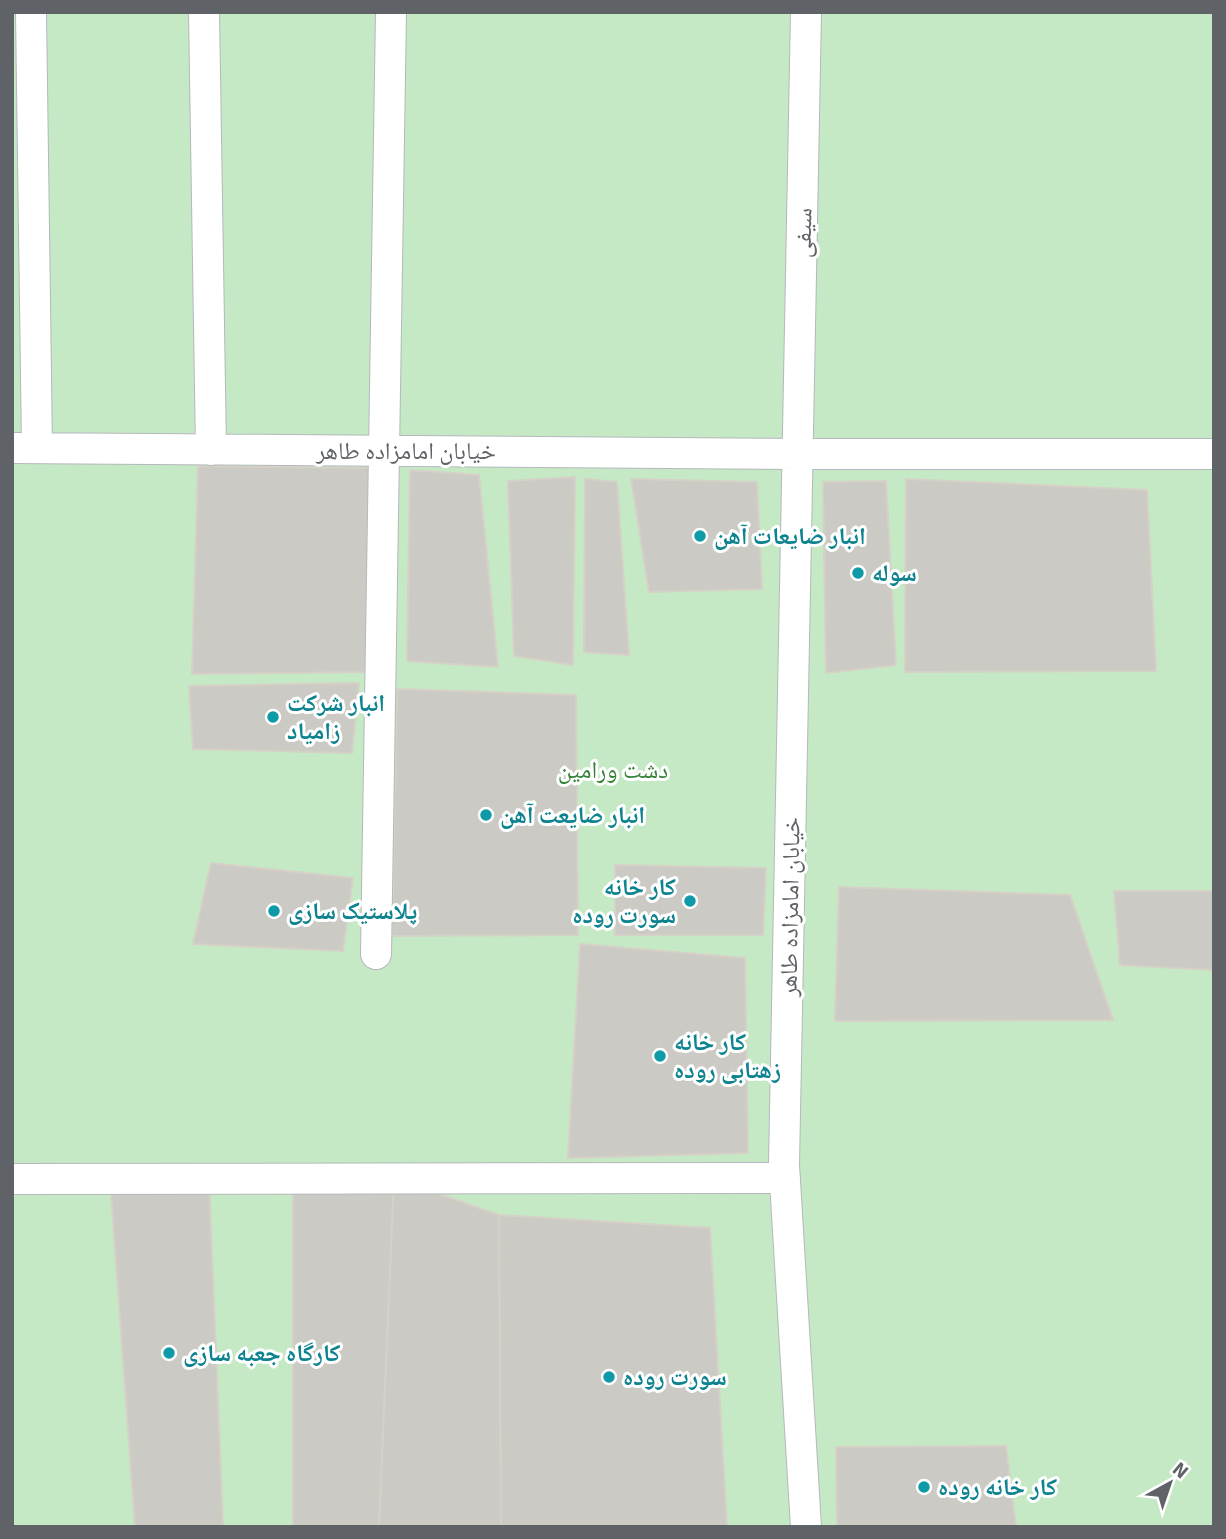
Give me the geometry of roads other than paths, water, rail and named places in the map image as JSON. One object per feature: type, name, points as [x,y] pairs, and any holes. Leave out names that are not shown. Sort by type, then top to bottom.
[{"type":"street","points":[[25,448],[30,12]]},
{"type":"street","points":[[204,12],[211,450]]},
{"type":"street","points":[[376,954],[391,12]]},
{"type":"street","name":"سیفی","points":[[800,454],[806,12]]},
{"type":"street","name":"خیابان امامزاده طاهر","points":[[25,448],[1214,454]]},
{"type":"street","name":"خیابان امامزاده طاهر","points":[[800,454],[785,1178],[806,1527]]},
{"type":"street","points":[[12,1179],[785,1178]]},
{"type":"place","name":"انبار ضایعات آهن","points":[[700,536]]},
{"type":"place","name":"سوله","points":[[858,573]]},
{"type":"place","name":"انبار شرکت زامیاد","points":[[273,717]]},
{"type":"place","name":"انبار ضایعت آهن","points":[[486,815]]},
{"type":"place","name":"کار خانه سورت روده","points":[[690,901]]},
{"type":"place","name":"پلاستیک سازی","points":[[274,911]]},
{"type":"place","name":"کار خانه زهتابی روده","points":[[660,1056]]},
{"type":"place","name":"کارگاه جعبه سازی","points":[[169,1353]]},
{"type":"place","name":"سورت روده","points":[[609,1377]]},
{"type":"place","name":"کار خانه روده","points":[[924,1487]]},
{"type":"park label","name":"دشت ورامین","points":[[613,770]]}]
